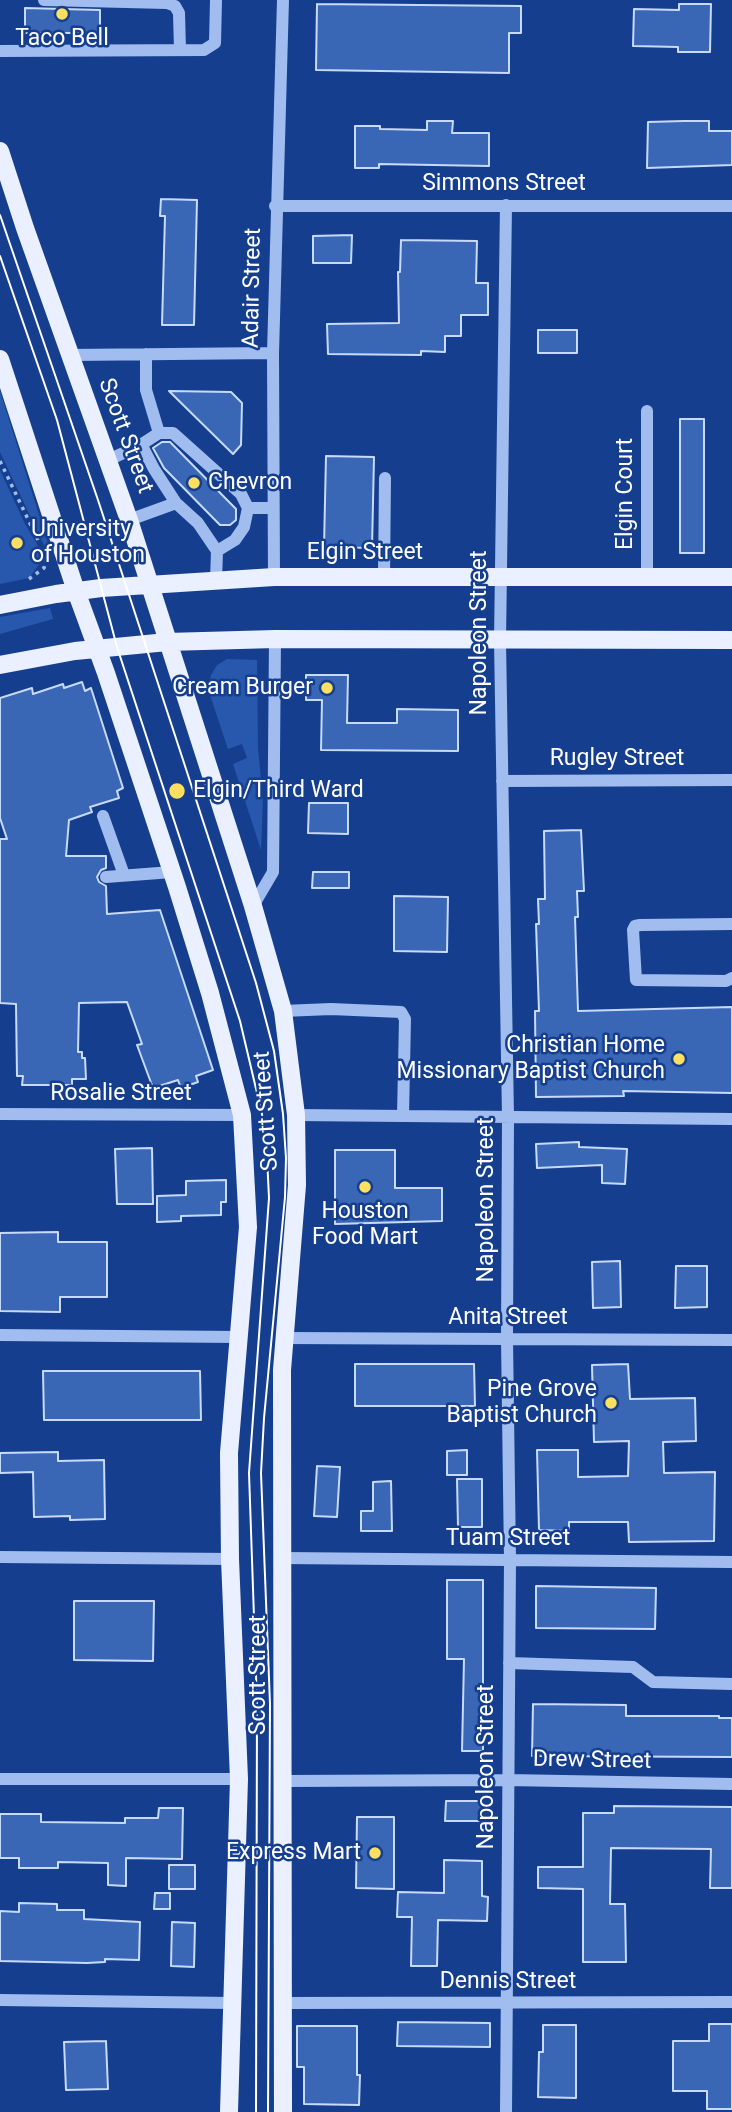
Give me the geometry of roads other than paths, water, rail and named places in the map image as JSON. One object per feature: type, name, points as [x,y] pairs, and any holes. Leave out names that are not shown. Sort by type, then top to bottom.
[{"type":"main road","name":"Scott Street","points":[[0,151],[129,520],[253,906],[283,1011],[296,1115],[296,1185],[284,1338],[283,2112]]},
{"type":"main road","name":"Scott Street","points":[[0,359],[172,872],[210,993],[242,1115],[248,1227],[229,1453],[230,1559],[239,1779],[229,2112]]},
{"type":"main road","name":"Elgin Street","points":[[0,605],[76,592],[274,577],[732,578]]},
{"type":"main road","points":[[0,665],[97,648],[167,642],[275,639],[732,640]]},
{"type":"street","points":[[44,0],[167,3],[175,6],[179,13],[180,50]]},
{"type":"street","points":[[0,51],[204,50],[215,43],[216,0]]},
{"type":"street","name":"Adair Street","points":[[274,577],[275,205],[282,0]]},
{"type":"street","name":"Simmons Street","points":[[275,205],[732,205]]},
{"type":"street","name":"Napoleon Street","points":[[506,205],[500,641],[508,1117],[510,1560],[506,2112]]},
{"type":"street","points":[[70,355],[273,353]]},
{"type":"street","points":[[146,354],[146,390],[159,433]]},
{"type":"street","name":"Elgin Court","points":[[647,411],[647,576]]},
{"type":"street","points":[[108,460],[159,433],[173,433],[242,494],[248,508],[244,527],[235,540],[217,551]]},
{"type":"street","points":[[141,444],[176,503],[198,523],[217,551],[216,581]]},
{"type":"street","points":[[384,478],[384,577]]},
{"type":"street","points":[[129,520],[176,503]]},
{"type":"street","points":[[248,508],[273,508]]},
{"type":"street","points":[[253,906],[273,872],[275,639]]},
{"type":"street","name":"Rugley Street","points":[[502,781],[732,780]]},
{"type":"street","points":[[103,816],[124,875]]},
{"type":"street","points":[[106,877],[172,872]]},
{"type":"street","points":[[732,925],[640,925],[633,930],[636,980],[726,981],[732,978]]},
{"type":"street","points":[[283,1011],[331,1009],[401,1012],[405,1019],[403,1116]]},
{"type":"street","name":"Rosalie Street","points":[[0,1114],[242,1115]]},
{"type":"street","points":[[296,1115],[732,1119]]},
{"type":"street","points":[[0,1335],[239,1337]]},
{"type":"street","name":"Anita Street","points":[[284,1338],[732,1340]]},
{"type":"street","points":[[0,1557],[230,1559]]},
{"type":"street","name":"Tuam Street","points":[[283,1558],[732,1562]]},
{"type":"street","points":[[509,1663],[633,1667],[653,1682],[732,1684]]},
{"type":"street","points":[[0,1779],[239,1779]]},
{"type":"street","name":"Drew Street","points":[[284,1781],[508,1780],[732,1784]]},
{"type":"street","points":[[0,2000],[231,2003]]},
{"type":"street","name":"Dennis Street","points":[[284,2003],[732,2002]]},
{"type":"tram line","points":[[0,215],[98,500],[256,983],[274,1051],[283,1114],[285,1197],[261,1473],[270,1704],[268,2112]]},
{"type":"tram line","points":[[0,256],[57,420],[117,647],[240,1021],[262,1114],[269,1198],[249,1473],[257,1704],[256,2112]]},
{"type":"place","name":"Taco Bell","points":[[62,14]]},
{"type":"place","name":"Chevron","points":[[194,483]]},
{"type":"place","name":"University of Houston","points":[[17,543]]},
{"type":"place","name":"Cream Burger","points":[[327,688]]},
{"type":"place","name":"Elgin/Third Ward","points":[[177,791]]},
{"type":"place","name":"Christian Home Missionary Baptist Church","points":[[679,1059]]},
{"type":"place","name":"Houston Food Mart","points":[[365,1187]]},
{"type":"place","name":"Pine Grove Baptist Church","points":[[611,1403]]},
{"type":"place","name":"Express Mart","points":[[375,1853]]}]
